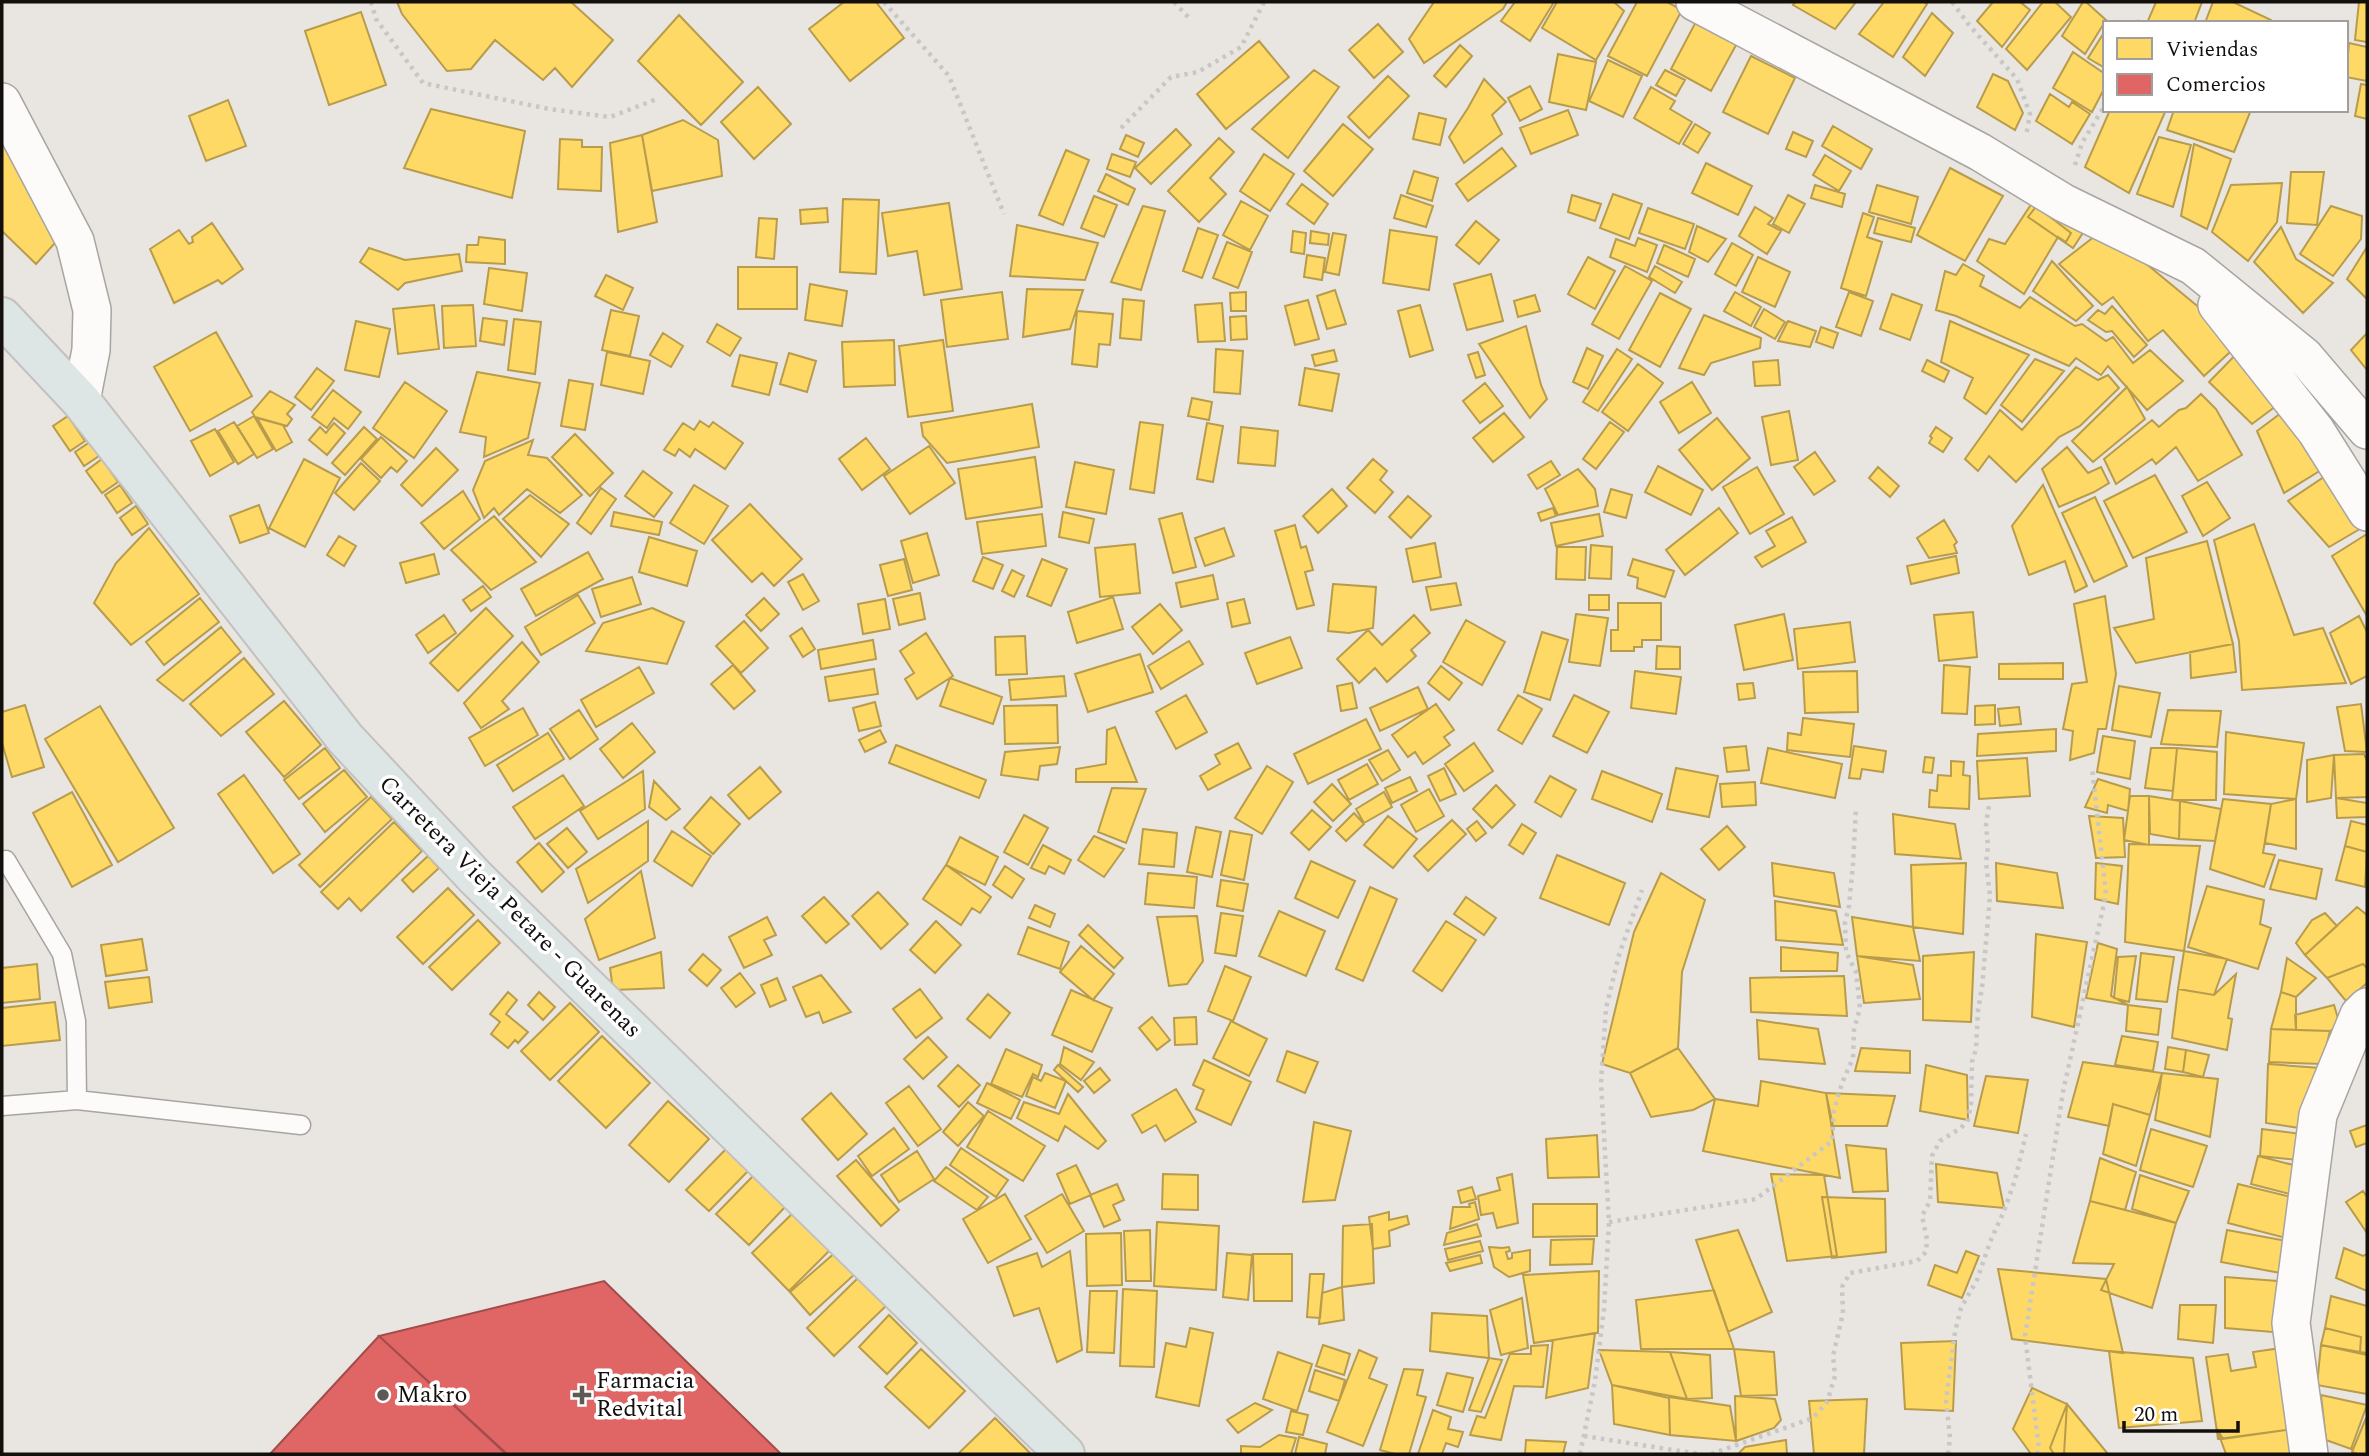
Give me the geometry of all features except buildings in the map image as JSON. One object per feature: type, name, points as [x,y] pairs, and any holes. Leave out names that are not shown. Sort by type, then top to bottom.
[{"type":"main road","name":"Carretera Vieja Petare - Guarenas","points":[[2,317],[81,401],[345,738],[476,878],[1065,1454]]},
{"type":"street","points":[[1695,2],[1980,152],[2064,203],[2193,266],[2304,356],[2367,430]]},
{"type":"street","points":[[2,102],[75,241],[92,310],[91,350],[81,401]]},
{"type":"street","points":[[2193,266],[2206,291],[2316,431],[2367,512]]},
{"type":"street","points":[[2309,1454],[2291,1322],[2316,1128],[2318,1115],[2359,1015],[2367,1007]]},
{"type":"lane","points":[[6,860],[62,954],[76,1021],[77,1100]]},
{"type":"lane","points":[[2,1106],[77,1100],[301,1125]]},
{"type":"path","points":[[371,2],[376,19],[423,83],[549,109],[610,117],[657,99]]},
{"type":"path","points":[[884,2],[949,76],[1004,214]]},
{"type":"path","points":[[1174,2],[1189,18]]},
{"type":"path","points":[[1121,128],[1171,77],[1198,72],[1241,47],[1264,2]]},
{"type":"path","points":[[1952,2],[1969,26],[2017,79],[2030,114],[2018,175]]},
{"type":"path","points":[[2139,21],[2141,16]]},
{"type":"path","points":[[2064,203],[2082,143],[2103,108]]},
{"type":"path","points":[[2037,1454],[2039,1449],[2025,1336],[2063,1091],[2106,894],[2092,768]]},
{"type":"path","points":[[1712,1454],[1814,1418],[1827,1402],[1835,1376],[1833,1356],[1843,1313],[1842,1287],[1850,1273],[1917,1261],[1926,1252],[1927,1239],[1922,1216],[1930,1201],[1932,1156],[1940,1141],[1961,1128],[1968,1120],[1971,1103],[1972,1062],[1976,1049],[1990,906],[1986,862],[1989,847],[1986,824],[1989,805]]},
{"type":"path","points":[[1609,1222],[1756,1199],[1832,1141],[1834,1110],[1853,1058],[1854,1030],[1860,1009],[1856,972],[1846,951],[1845,922],[1849,906],[1856,809]]},
{"type":"path","points":[[1580,1454],[1595,1381],[1604,1309],[1609,1222],[1601,1083],[1606,1008],[1619,955],[1642,890]]},
{"type":"path","points":[[1948,1454],[1950,1438],[1946,1400],[1955,1332],[1961,1308],[1977,1280],[2004,1212],[2026,1134]]},
{"type":"path","points":[[1584,1436],[1699,1454]]},
{"type":"place","name":"Makro","points":[[383,1395]]},
{"type":"place","name":"Farmacia Redvital","points":[[582,1395]]}]
